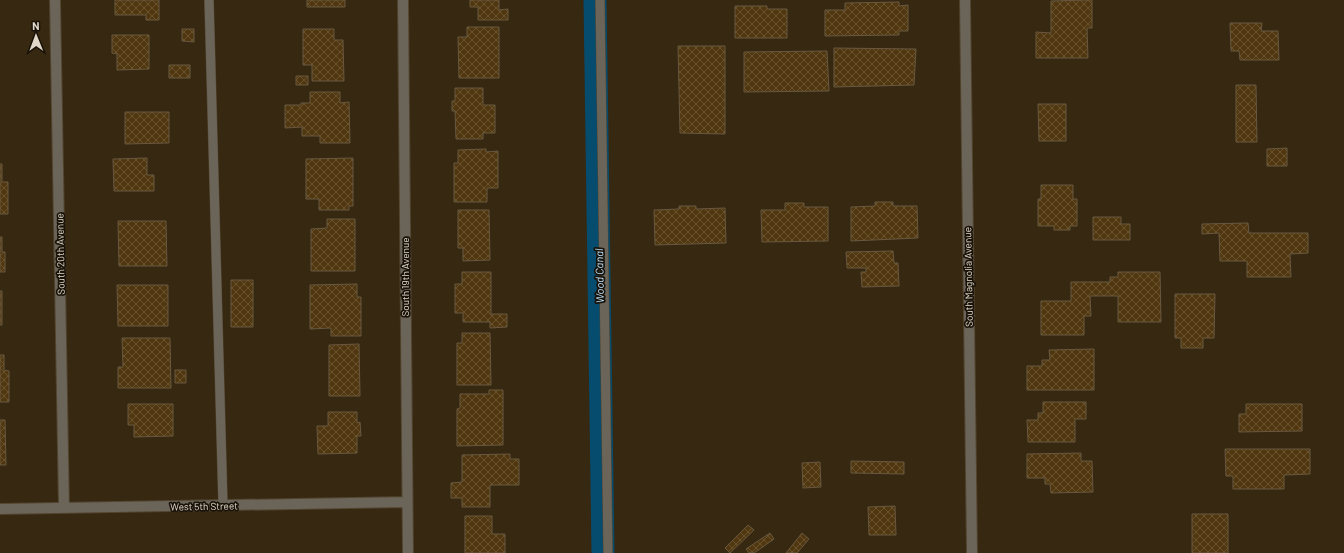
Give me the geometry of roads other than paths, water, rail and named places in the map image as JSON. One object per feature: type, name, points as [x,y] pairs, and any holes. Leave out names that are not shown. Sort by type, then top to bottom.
[{"type":"street","name":"South 20th Avenue","points":[[55,0],[64,508]]},
{"type":"street","name":"South 19th Avenue","points":[[403,0],[408,553]]},
{"type":"street","name":"South Magnolia Avenue","points":[[965,0],[972,553]]},
{"type":"street","name":"West 5th Street","points":[[0,509],[407,502]]},
{"type":"lane","points":[[209,0],[223,506]]},
{"type":"lane","points":[[600,0],[608,553]]},
{"type":"waterway","name":"Wood Canal","points":[[595,0],[603,553]]}]
